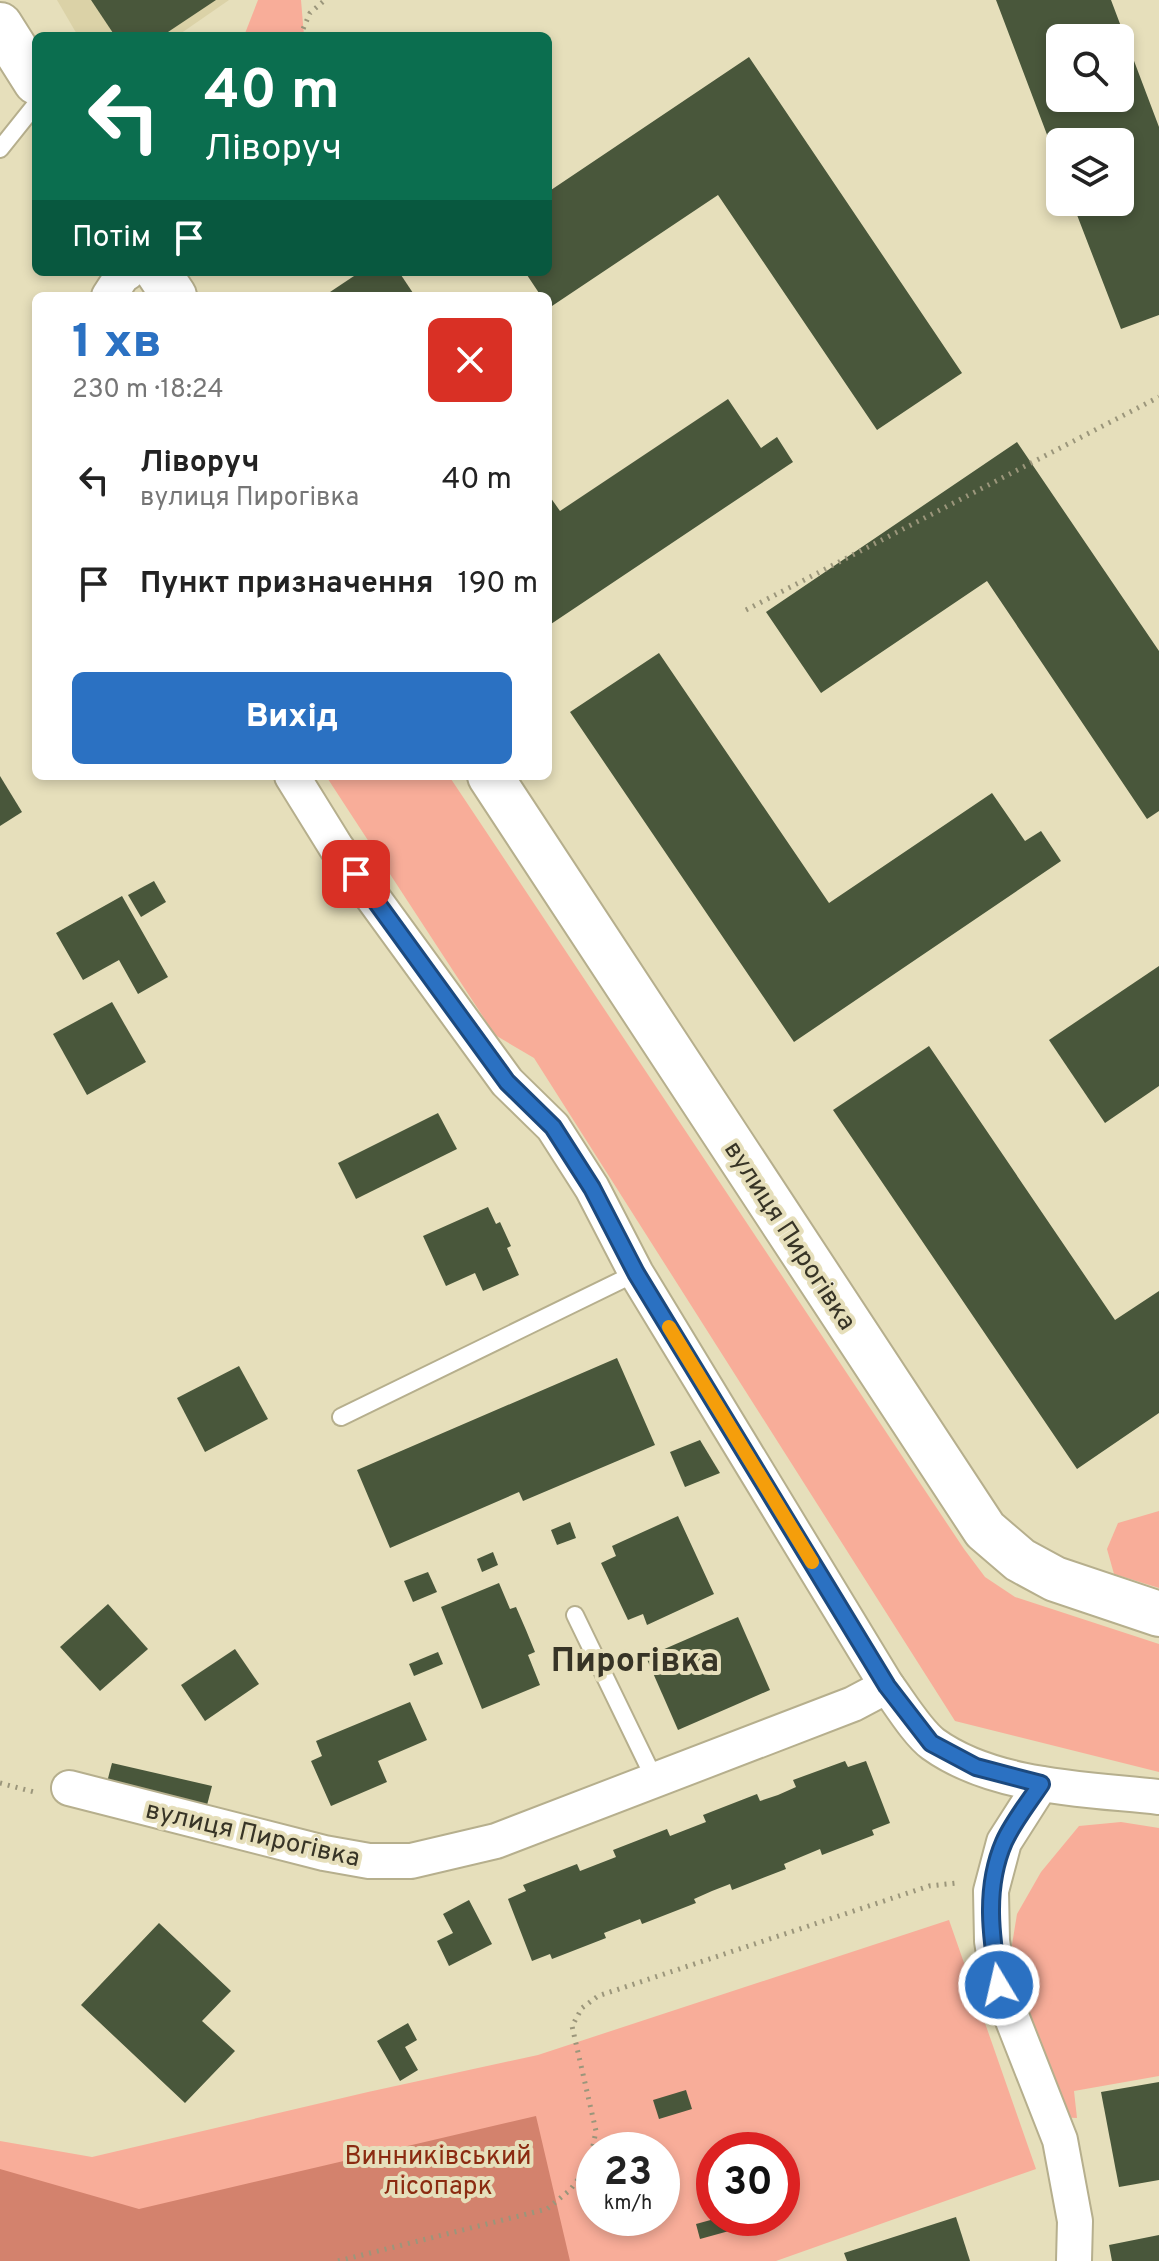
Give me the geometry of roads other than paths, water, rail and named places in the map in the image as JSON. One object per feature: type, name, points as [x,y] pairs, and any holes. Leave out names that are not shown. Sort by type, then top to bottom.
[{"type":"street","points":[[0,25],[32,76]]},
{"type":"street","points":[[294,780],[336,847],[507,1082],[553,1127],[592,1188],[636,1273],[887,1686],[931,1743],[976,1767],[1041,1784],[1159,1797]]},
{"type":"street","name":"вулиця Пирогівка","points":[[493,780],[985,1530],[1020,1560],[1055,1579],[1159,1614]]},
{"type":"street","name":"вулиця Пирогівка","points":[[69,1788],[324,1853],[369,1861],[411,1861],[496,1841],[853,1704],[887,1686]]},
{"type":"street","points":[[1041,1784],[1004,1842],[991,1891],[992,1941],[999,1985],[1060,2140],[1075,2221],[1074,2261]]},
{"type":"lane","points":[[0,149],[32,109]]},
{"type":"lane","points":[[341,1417],[636,1273]]},
{"type":"lane","points":[[575,1615],[655,1780]]},
{"type":"district","name":"Пирогівка","points":[[635,1659]]},
{"type":"park label","name":"Винниківський лісопарк","points":[[438,2170]]}]
